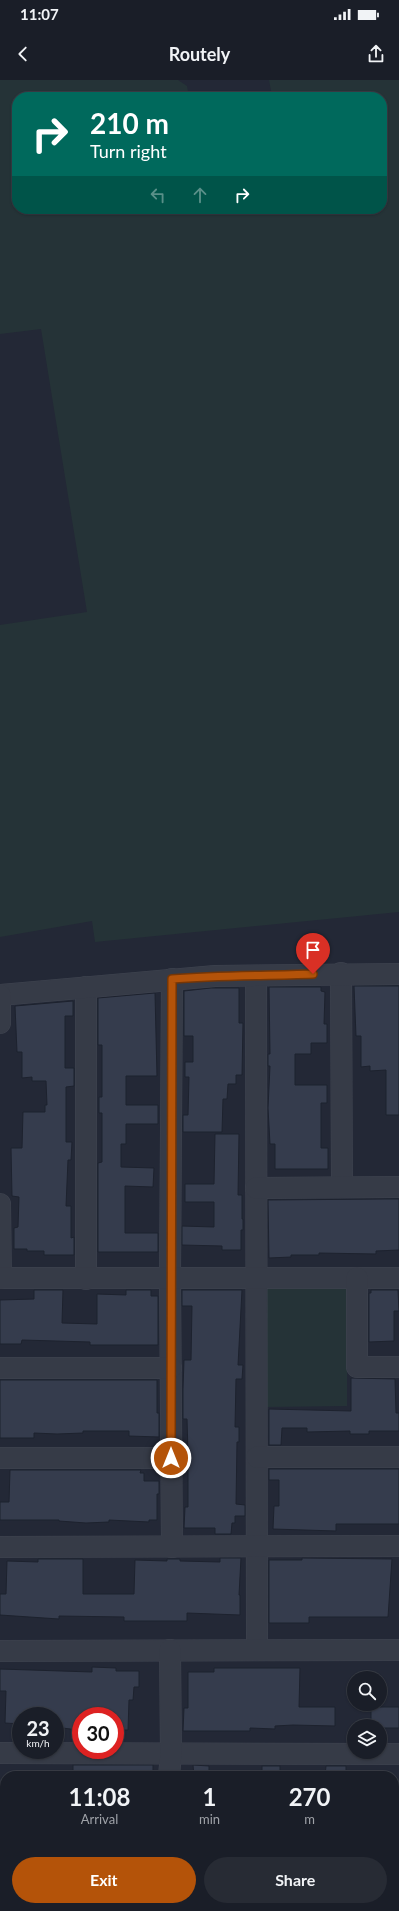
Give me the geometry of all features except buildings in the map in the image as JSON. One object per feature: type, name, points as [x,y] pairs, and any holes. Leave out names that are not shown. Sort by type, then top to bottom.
[{"type":"street","points":[[341,973],[342,1187]]},
{"type":"street","points":[[0,1023],[0,995],[215,976],[256,977],[341,973],[399,974]]},
{"type":"street","points":[[256,977],[257,1650]]},
{"type":"street","points":[[172,979],[170,1278],[172,1547]]},
{"type":"street","points":[[86,987],[86,1279]]},
{"type":"street","points":[[256,1188],[399,1187]]},
{"type":"street","points":[[0,1204],[1,1278],[399,1278]]},
{"type":"street","points":[[357,1278],[357,1368],[399,1367]]},
{"type":"street","points":[[0,1368],[171,1368]]},
{"type":"street","points":[[257,1457],[399,1457]]},
{"type":"street","points":[[0,1458],[171,1458]]},
{"type":"street","points":[[0,1547],[399,1546]]},
{"type":"street","points":[[170,1650],[170,1771]]},
{"type":"street","points":[[0,1651],[399,1650]]},
{"type":"street","points":[[0,1753],[399,1754]]},
{"type":"shaded area","points":[[0,80],[178,80],[187,86],[188,92],[12,92],[12,214],[387,214],[387,92],[271,92],[269,80],[399,80],[399,912],[95,942],[92,921],[0,937],[0,625],[87,612],[41,329],[0,334]]},
{"type":"shaded area","points":[[266,1287],[347,1287],[347,1406],[266,1407]]},
{"type":"route","points":[[171,1458],[170,1278],[172,979],[215,976],[256,977],[313,974]]}]
